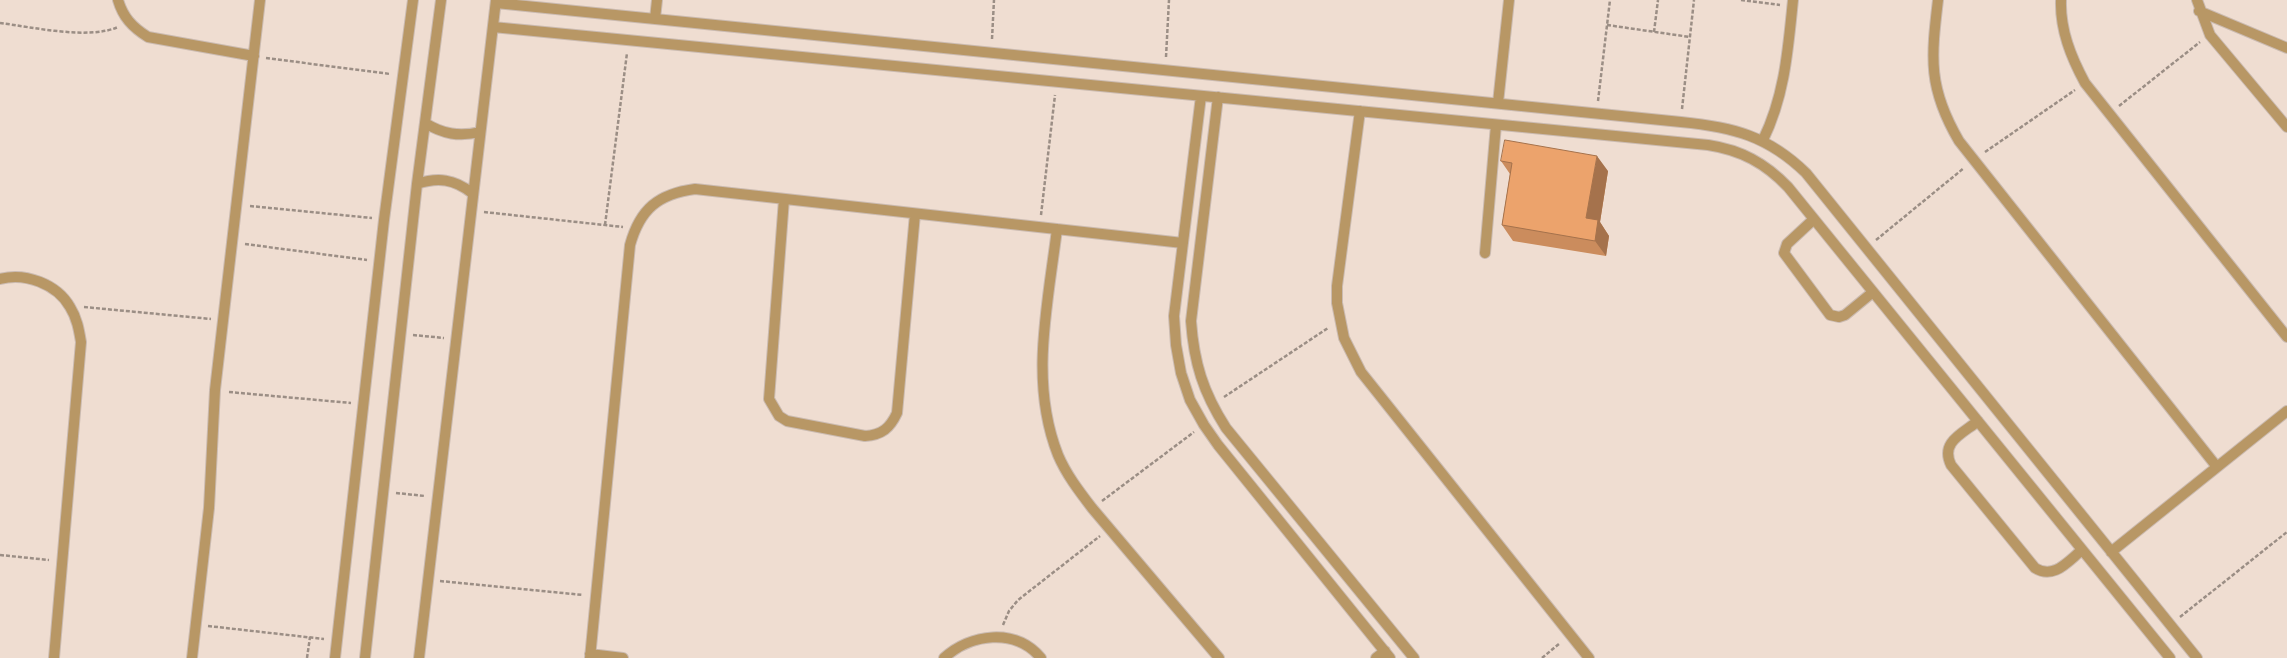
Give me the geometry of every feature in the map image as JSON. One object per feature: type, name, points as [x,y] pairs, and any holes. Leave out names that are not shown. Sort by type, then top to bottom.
[{"type":"street","points":[[118,0],[127,20],[136,30],[148,37],[254,56]]},
{"type":"street","points":[[192,658],[197,625],[209,508],[215,390],[235,205],[260,0]]},
{"type":"street","points":[[335,658],[384,220],[412,0]]},
{"type":"street","points":[[365,658],[424,122],[441,0]]},
{"type":"street","points":[[655,18],[657,0]]},
{"type":"street","points":[[1498,103],[1509,0]]},
{"type":"street","points":[[1938,0],[1932,50],[1933,74],[1938,98],[1947,120],[1959,141],[2217,467]]},
{"type":"street","points":[[2061,0],[2062,27],[2067,46],[2085,83],[2287,337]]},
{"type":"street","points":[[2197,0],[2199,11],[2210,35],[2287,127]]},
{"type":"street","points":[[419,658],[472,193],[496,1],[1681,122],[1730,128],[1763,140],[1779,149],[1806,173],[2197,658]]},
{"type":"street","points":[[1763,140],[1771,124],[1782,91],[1793,4]]},
{"type":"street","points":[[2199,11],[2287,48]]},
{"type":"street","points":[[493,27],[1496,124],[1726,148],[1744,154],[1776,174],[2170,658]]},
{"type":"street","points":[[1201,96],[1174,316],[1176,345],[1181,373],[1190,400],[1204,425],[1218,445],[1387,655],[1376,658]]},
{"type":"street","points":[[1218,98],[1191,321],[1193,350],[1200,378],[1212,405],[1226,428],[1414,658]]},
{"type":"street","points":[[1360,112],[1337,286],[1340,320],[1352,356],[1361,372],[1589,658]]},
{"type":"street","points":[[424,122],[434,129],[451,134],[480,132]]},
{"type":"street","points":[[1484,253],[1496,124]]},
{"type":"street","points":[[417,184],[440,179],[463,186],[472,193]]},
{"type":"street","points":[[623,658],[590,656],[630,245],[635,228],[644,213],[658,200],[676,192],[695,189],[1183,243]]},
{"type":"street","points":[[784,199],[769,399],[779,416],[787,421],[865,436],[875,435],[885,431],[892,423],[897,413],[915,214]]},
{"type":"street","points":[[1814,219],[1787,244],[1784,253],[1830,315],[1839,317],[1845,315],[1873,292]]},
{"type":"street","points":[[1057,229],[1042,364],[1042,395],[1048,426],[1058,456],[1073,483],[1092,508],[1219,658]]},
{"type":"street","points":[[0,279],[22,277],[40,281],[57,291],[70,306],[78,323],[81,342],[54,658]]},
{"type":"street","points":[[2111,552],[2287,411]]},
{"type":"street","points":[[1978,421],[1949,445],[1947,452],[1951,466],[2035,568],[2041,572],[2055,572],[2082,550]]},
{"type":"street","points":[[944,658],[966,643],[979,638],[999,637],[1019,642],[1036,652],[1041,658]]},
{"type":"path","points":[[991,52],[994,0]]},
{"type":"path","points":[[1165,70],[1169,0]]},
{"type":"path","points":[[1596,113],[1610,0]]},
{"type":"path","points":[[1654,32],[1658,0]]},
{"type":"path","points":[[1681,122],[1694,0]]},
{"type":"path","points":[[1741,0],[1793,4]]},
{"type":"path","points":[[0,23],[94,33],[108,31],[127,20]]},
{"type":"path","points":[[1607,25],[1690,37]]},
{"type":"path","points":[[2110,114],[2210,35]]},
{"type":"path","points":[[605,225],[629,40]]},
{"type":"path","points":[[254,56],[402,75]]},
{"type":"path","points":[[1039,227],[1057,82]]},
{"type":"path","points":[[1867,248],[1974,160],[2085,83]]},
{"type":"path","points":[[235,205],[384,220]]},
{"type":"path","points":[[470,211],[635,228]]},
{"type":"path","points":[[231,242],[380,262]]},
{"type":"path","points":[[70,306],[223,321]]},
{"type":"path","points":[[1212,405],[1340,320]]},
{"type":"path","points":[[400,333],[455,339]]},
{"type":"path","points":[[215,390],[364,405]]},
{"type":"path","points":[[1092,508],[1204,425]]},
{"type":"path","points":[[383,492],[438,498]]},
{"type":"path","points":[[999,637],[1009,611],[1018,600],[1109,529]]},
{"type":"path","points":[[2170,625],[2287,532]]},
{"type":"path","points":[[0,555],[62,561]]},
{"type":"path","points":[[428,580],[596,597]]},
{"type":"path","points":[[197,625],[337,640]]},
{"type":"path","points":[[1542,658],[1571,634]]},
{"type":"path","points":[[307,658],[310,637]]},
{"type":"building","points":[[1505,140],[1597,156],[1586,218],[1598,220],[1595,241],[1502,225],[1512,163],[1501,161]]}]
